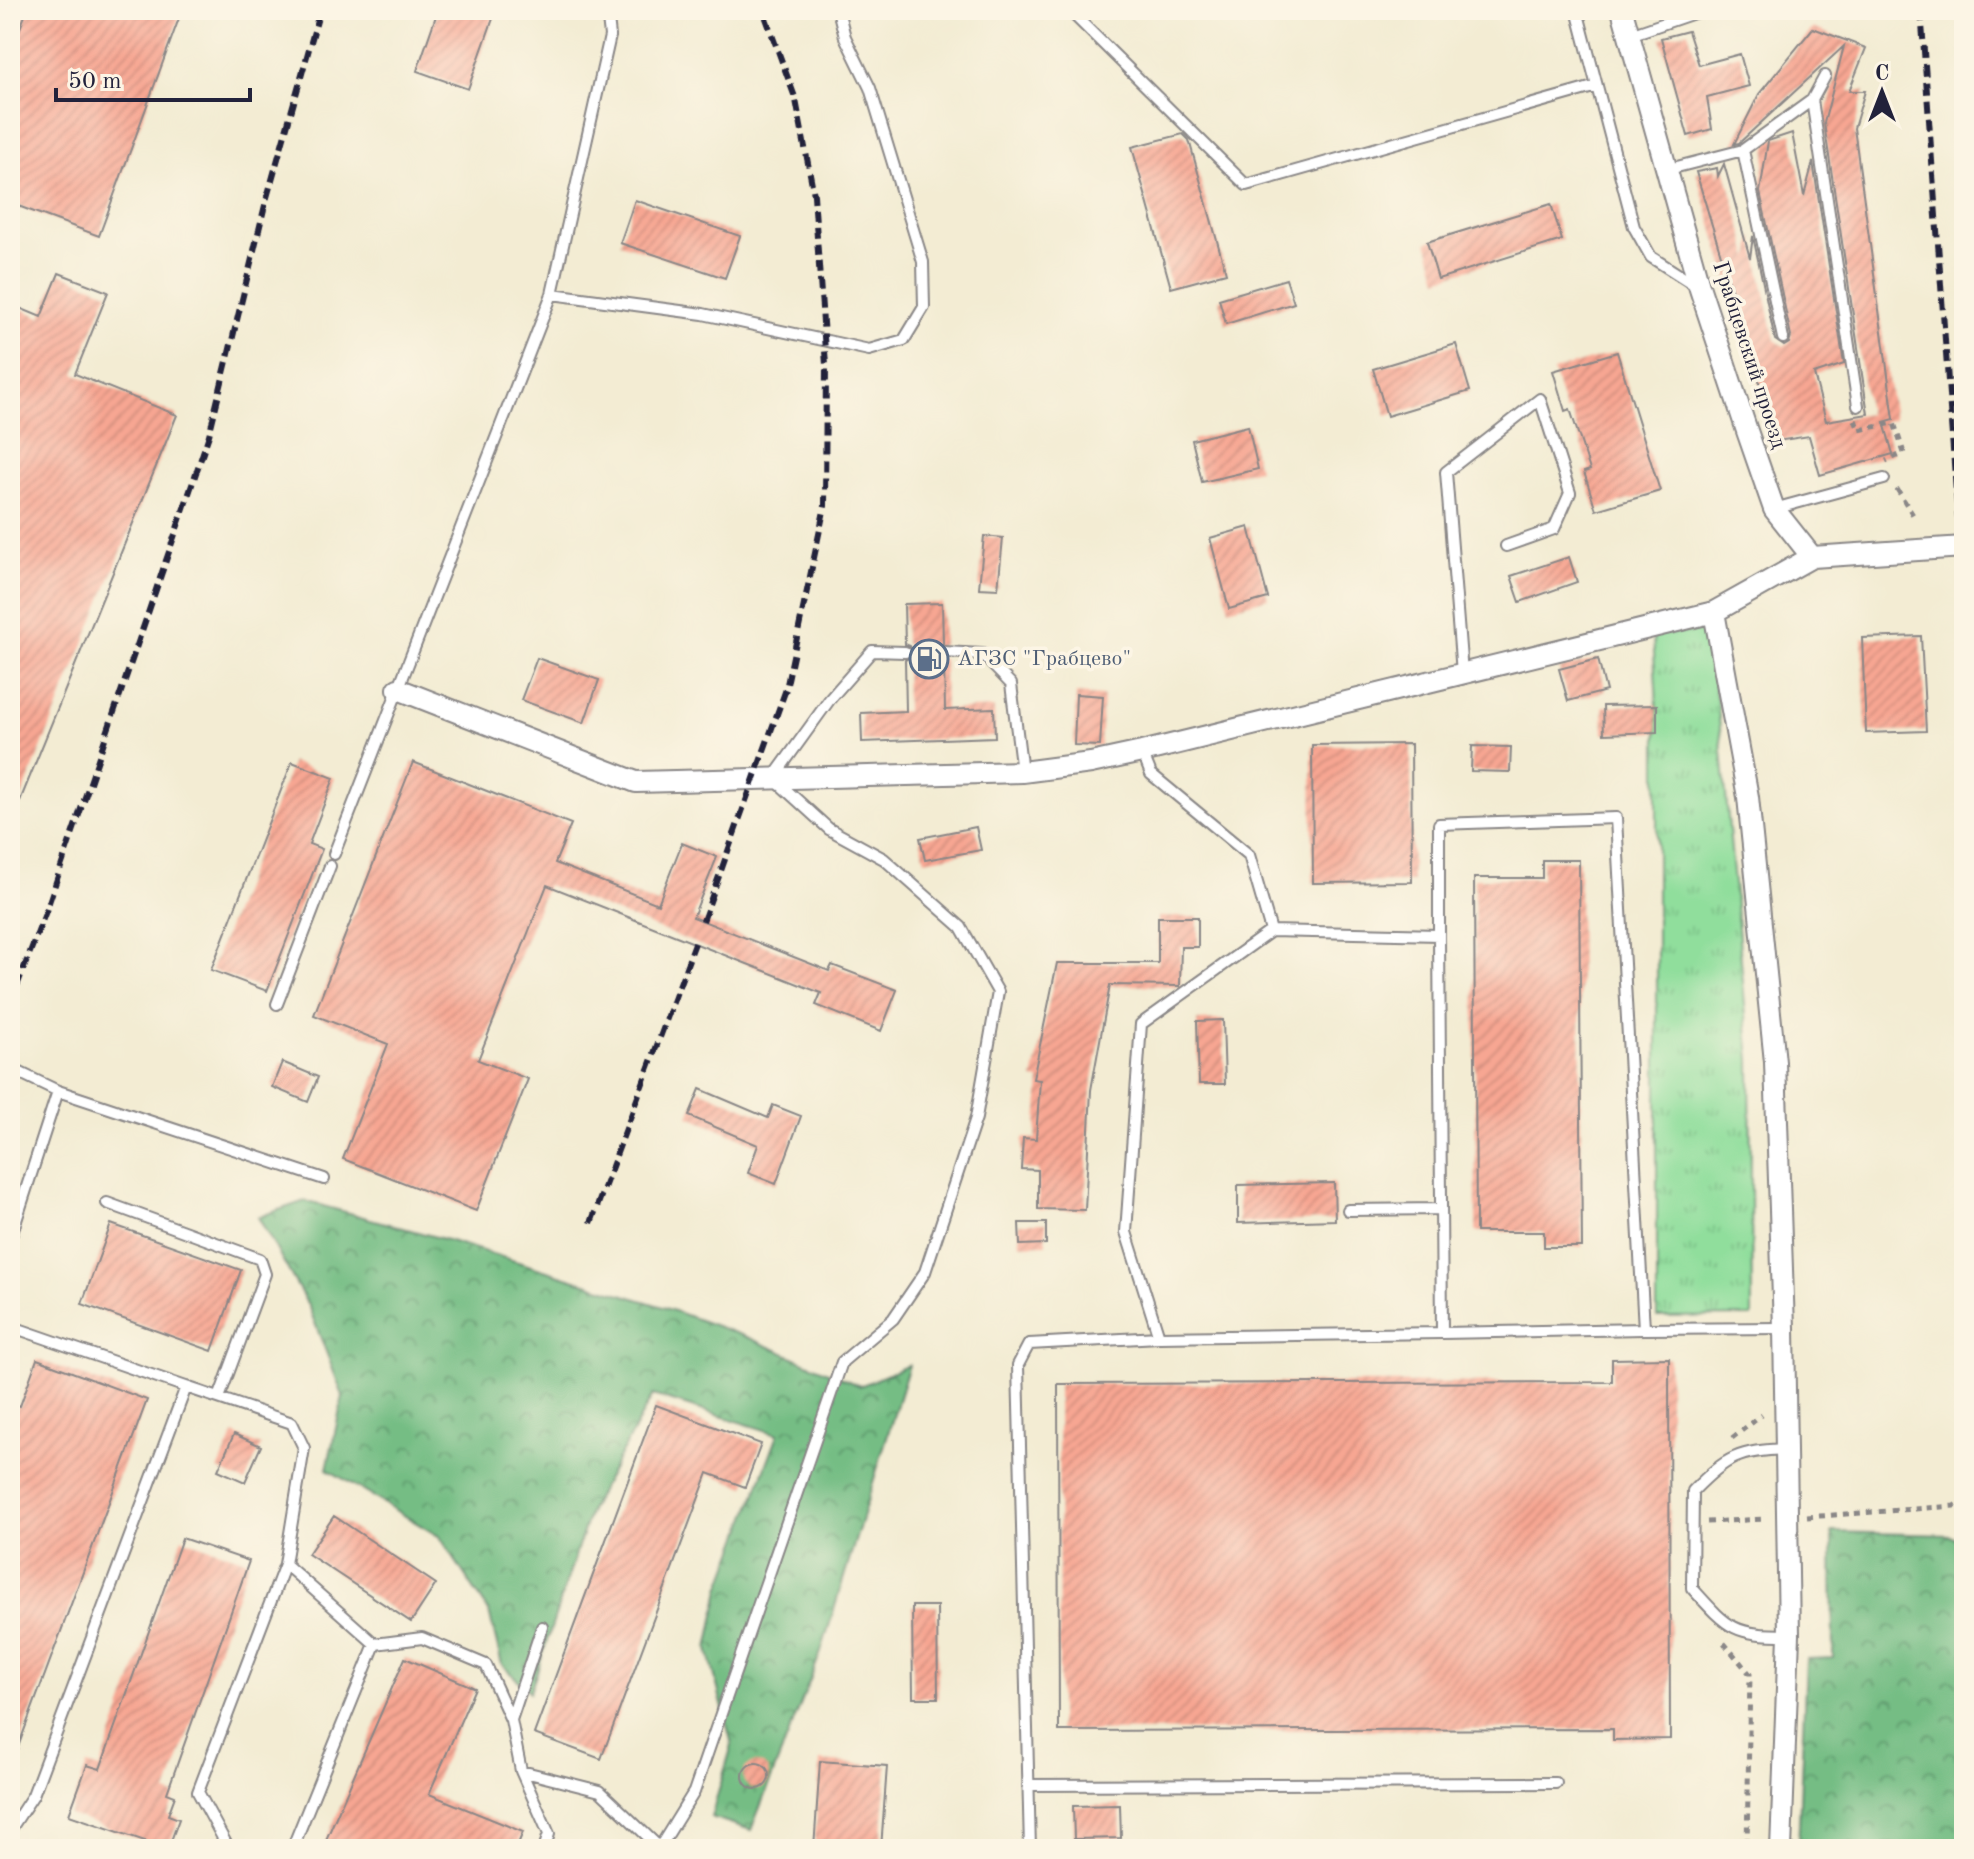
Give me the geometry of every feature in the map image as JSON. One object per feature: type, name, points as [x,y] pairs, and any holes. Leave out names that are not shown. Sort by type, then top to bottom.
[{"type":"street","name":"Грабцевский проезд","points":[[1622,10],[1669,169],[1700,289],[1774,509],[1812,557]]},
{"type":"street","points":[[398,689],[636,782],[1022,772],[1091,763],[1142,752],[1714,612],[1812,557],[1964,547]]},
{"type":"street","points":[[1714,612],[1748,797],[1775,1062],[1784,1328],[1789,1635],[1781,1849]]},
{"type":"lane","points":[[334,854],[552,294],[610,36],[607,10]]},
{"type":"lane","points":[[552,294],[703,314],[869,350],[904,340],[924,307],[923,262],[870,88],[845,37],[838,10]]},
{"type":"lane","points":[[1069,10],[1246,185],[1597,86]]},
{"type":"lane","points":[[1577,10],[1634,227],[1651,257],[1700,289]]},
{"type":"lane","points":[[1630,35],[1700,10]]},
{"type":"lane","points":[[1669,169],[1743,150],[1812,100],[1825,76]]},
{"type":"lane","points":[[1812,100],[1855,408]]},
{"type":"lane","points":[[1743,150],[1783,338]]},
{"type":"lane","points":[[1462,673],[1446,472],[1540,399],[1570,493],[1554,529],[1506,546]]},
{"type":"lane","points":[[1774,509],[1884,479]]},
{"type":"lane","points":[[521,1771],[600,1791],[660,1848],[694,1792],[842,1362],[893,1319],[925,1272],[976,1118],[998,992],[961,927],[884,859],[829,829],[773,778],[830,699],[872,651],[905,652]]},
{"type":"lane","points":[[944,652],[982,654],[1011,684],[1022,772]]},
{"type":"lane","points":[[1142,752],[1151,774],[1249,855],[1271,931]]},
{"type":"lane","points":[[1442,1333],[1439,824],[1616,818],[1644,1329]]},
{"type":"lane","points":[[277,1004],[330,866]]},
{"type":"lane","points":[[1159,1337],[1126,1232],[1141,1024],[1271,931],[1439,935]]},
{"type":"lane","points":[[10,1068],[58,1091],[324,1179]]},
{"type":"lane","points":[[10,1239],[58,1091]]},
{"type":"lane","points":[[107,1203],[260,1259],[265,1274],[219,1398]]},
{"type":"lane","points":[[1348,1210],[1441,1209]]},
{"type":"lane","points":[[10,1326],[292,1423],[304,1448],[285,1564],[198,1792],[229,1849]]},
{"type":"lane","points":[[1030,1849],[1018,1365],[1029,1344],[1159,1337],[1784,1328]]},
{"type":"lane","points":[[10,1830],[33,1795],[186,1387]]},
{"type":"lane","points":[[1786,1449],[1749,1450],[1715,1469],[1693,1491],[1692,1588],[1724,1623],[1753,1635],[1789,1635]]},
{"type":"lane","points":[[285,1564],[375,1644],[422,1638],[486,1665],[511,1720],[521,1771],[549,1834],[544,1849]]},
{"type":"lane","points":[[511,1720],[542,1627]]},
{"type":"lane","points":[[292,1849],[375,1644]]},
{"type":"lane","points":[[1028,1785],[1556,1783]]},
{"type":"path","points":[[1855,408],[1859,430],[1894,423],[1904,453],[1886,461],[1890,476],[1913,515]]},
{"type":"path","points":[[1727,1442],[1763,1415]]},
{"type":"path","points":[[1692,1522],[1954,1506],[1964,1499]]},
{"type":"path","points":[[1720,1639],[1750,1674],[1747,1849]]},
{"type":"green space","points":[[1704,631],[1718,707],[1750,1060],[1752,1316],[1657,1317],[1657,705],[1653,635]]},
{"type":"green space","points":[[305,1201],[447,1240],[660,1306],[747,1337],[860,1386],[909,1365],[821,1652],[751,1830],[711,1817],[732,1745],[708,1649],[720,1589],[778,1434],[653,1395],[591,1508],[530,1692],[502,1665],[489,1612],[440,1537],[327,1469],[343,1396],[308,1305],[258,1217]]},
{"type":"green space","points":[[1832,1532],[1950,1535],[1964,1543],[1964,1849],[1798,1849],[1806,1659],[1833,1658]]},
{"type":"building","points":[[27,10],[182,10],[99,236],[10,203],[10,55]]},
{"type":"building","points":[[438,10],[496,10],[468,89],[417,71]]},
{"type":"building","points":[[1813,28],[1866,48],[1849,91],[1865,91],[1854,128],[1894,419],[1884,422],[1893,454],[1820,475],[1809,436],[1777,441],[1696,172],[1717,168],[1718,176],[1724,164],[1750,258],[1753,236],[1775,340],[1784,346],[1791,336],[1760,192],[1768,141],[1792,133],[1804,196],[1813,162],[1844,364],[1814,374],[1826,421],[1868,414],[1824,123],[1844,46],[1739,143],[1734,144],[1759,94]]},
{"type":"building","points":[[1688,31],[1699,65],[1740,54],[1749,86],[1707,97],[1712,129],[1688,136],[1661,38]]},
{"type":"building","points":[[1183,134],[1189,140],[1226,273],[1171,288],[1132,147]]},
{"type":"building","points":[[635,200],[740,236],[725,278],[620,243]]},
{"type":"building","points":[[1551,204],[1562,240],[1438,279],[1427,242]]},
{"type":"building","points":[[59,273],[108,292],[75,374],[177,415],[11,823],[10,304],[41,317]]},
{"type":"building","points":[[1286,279],[1294,303],[1226,324],[1219,299]]},
{"type":"building","points":[[1456,344],[1470,391],[1387,416],[1373,369]]},
{"type":"building","points":[[1617,352],[1660,491],[1596,510],[1584,472],[1590,470],[1570,409],[1565,411],[1553,371]]},
{"type":"building","points":[[1248,426],[1258,469],[1202,482],[1192,440]]},
{"type":"building","points":[[1249,527],[1268,598],[1229,609],[1210,538]]},
{"type":"building","points":[[984,536],[1003,538],[998,589],[979,588]]},
{"type":"building","points":[[1569,557],[1577,582],[1520,602],[1511,576]]},
{"type":"building","points":[[942,603],[943,644],[936,652],[944,660],[945,710],[994,708],[995,737],[862,742],[861,713],[906,711],[905,660],[911,657],[913,651],[905,644],[904,604]]},
{"type":"building","points":[[1921,636],[1926,731],[1866,733],[1862,638]]},
{"type":"building","points":[[537,658],[599,680],[584,723],[521,700]]},
{"type":"building","points":[[1598,659],[1606,691],[1568,701],[1559,669]]},
{"type":"building","points":[[1076,694],[1103,696],[1100,746],[1074,745]]},
{"type":"building","points":[[1657,705],[1657,732],[1604,734],[1603,706]]},
{"type":"building","points":[[1411,744],[1412,882],[1313,883],[1312,745]]},
{"type":"building","points":[[1472,746],[1511,747],[1510,772],[1471,771]]},
{"type":"building","points":[[292,762],[334,778],[309,844],[322,849],[267,991],[211,970]]},
{"type":"building","points":[[413,762],[571,824],[555,863],[658,904],[682,843],[717,857],[693,917],[829,971],[832,965],[897,990],[881,1031],[816,1005],[821,993],[547,885],[478,1060],[528,1079],[476,1211],[343,1159],[388,1044],[314,1015]]},
{"type":"building","points":[[976,827],[981,850],[925,860],[920,838]]},
{"type":"building","points":[[1542,860],[1579,860],[1582,1247],[1544,1247],[1544,1232],[1476,1232],[1474,878],[1542,878]]},
{"type":"building","points":[[1158,917],[1198,917],[1198,947],[1181,947],[1180,986],[1110,985],[1091,1090],[1085,1210],[1038,1209],[1038,1170],[1021,1169],[1023,1138],[1036,1139],[1040,1080],[1033,1079],[1057,963],[1158,963]]},
{"type":"building","points":[[1223,1020],[1225,1084],[1199,1084],[1197,1021]]},
{"type":"building","points":[[282,1062],[318,1077],[308,1102],[272,1087]]},
{"type":"building","points":[[700,1089],[768,1118],[773,1105],[801,1116],[776,1184],[748,1173],[758,1145],[689,1116]]},
{"type":"building","points":[[1334,1183],[1335,1220],[1238,1223],[1238,1185]]},
{"type":"building","points":[[1019,1223],[1046,1223],[1046,1244],[1020,1245]]},
{"type":"building","points":[[111,1224],[241,1270],[212,1351],[82,1304]]},
{"type":"building","points":[[1669,1358],[1670,1739],[1613,1740],[1613,1729],[1059,1731],[1058,1384],[1612,1382],[1612,1359]]},
{"type":"building","points":[[37,1359],[147,1400],[12,1763],[10,1403],[20,1406]]},
{"type":"building","points":[[656,1405],[761,1444],[745,1487],[708,1473],[601,1759],[534,1734]]},
{"type":"building","points":[[234,1434],[261,1446],[245,1482],[218,1470]]},
{"type":"building","points":[[334,1516],[436,1584],[411,1622],[308,1554]]},
{"type":"building","points":[[182,1538],[249,1561],[167,1793],[175,1796],[168,1815],[179,1819],[168,1849],[69,1815],[87,1765],[100,1769]]},
{"type":"building","points":[[912,1606],[937,1606],[938,1698],[913,1698]]},
{"type":"building","points":[[405,1658],[475,1688],[429,1794],[523,1832],[516,1849],[322,1849]]},
{"type":"building","points":[[820,1761],[887,1766],[881,1849],[814,1849]]},
{"type":"building","points":[[756,1763],[765,1767],[769,1776],[765,1785],[756,1789],[747,1785],[743,1776],[747,1767]]},
{"type":"building","points":[[1120,1805],[1121,1838],[1074,1839],[1073,1806]]},
{"type":"railway","points":[[10,1004],[46,911],[209,435],[266,201],[320,10]]},
{"type":"railway","points":[[703,921],[786,689],[825,506],[826,365],[814,195],[796,100],[763,10]]},
{"type":"railway","points":[[1921,10],[1964,601]]},
{"type":"railway","points":[[591,1223],[695,943]]},
{"type":"place","name":"АГЗС \"Грабцево\"","points":[[929,659]]}]
